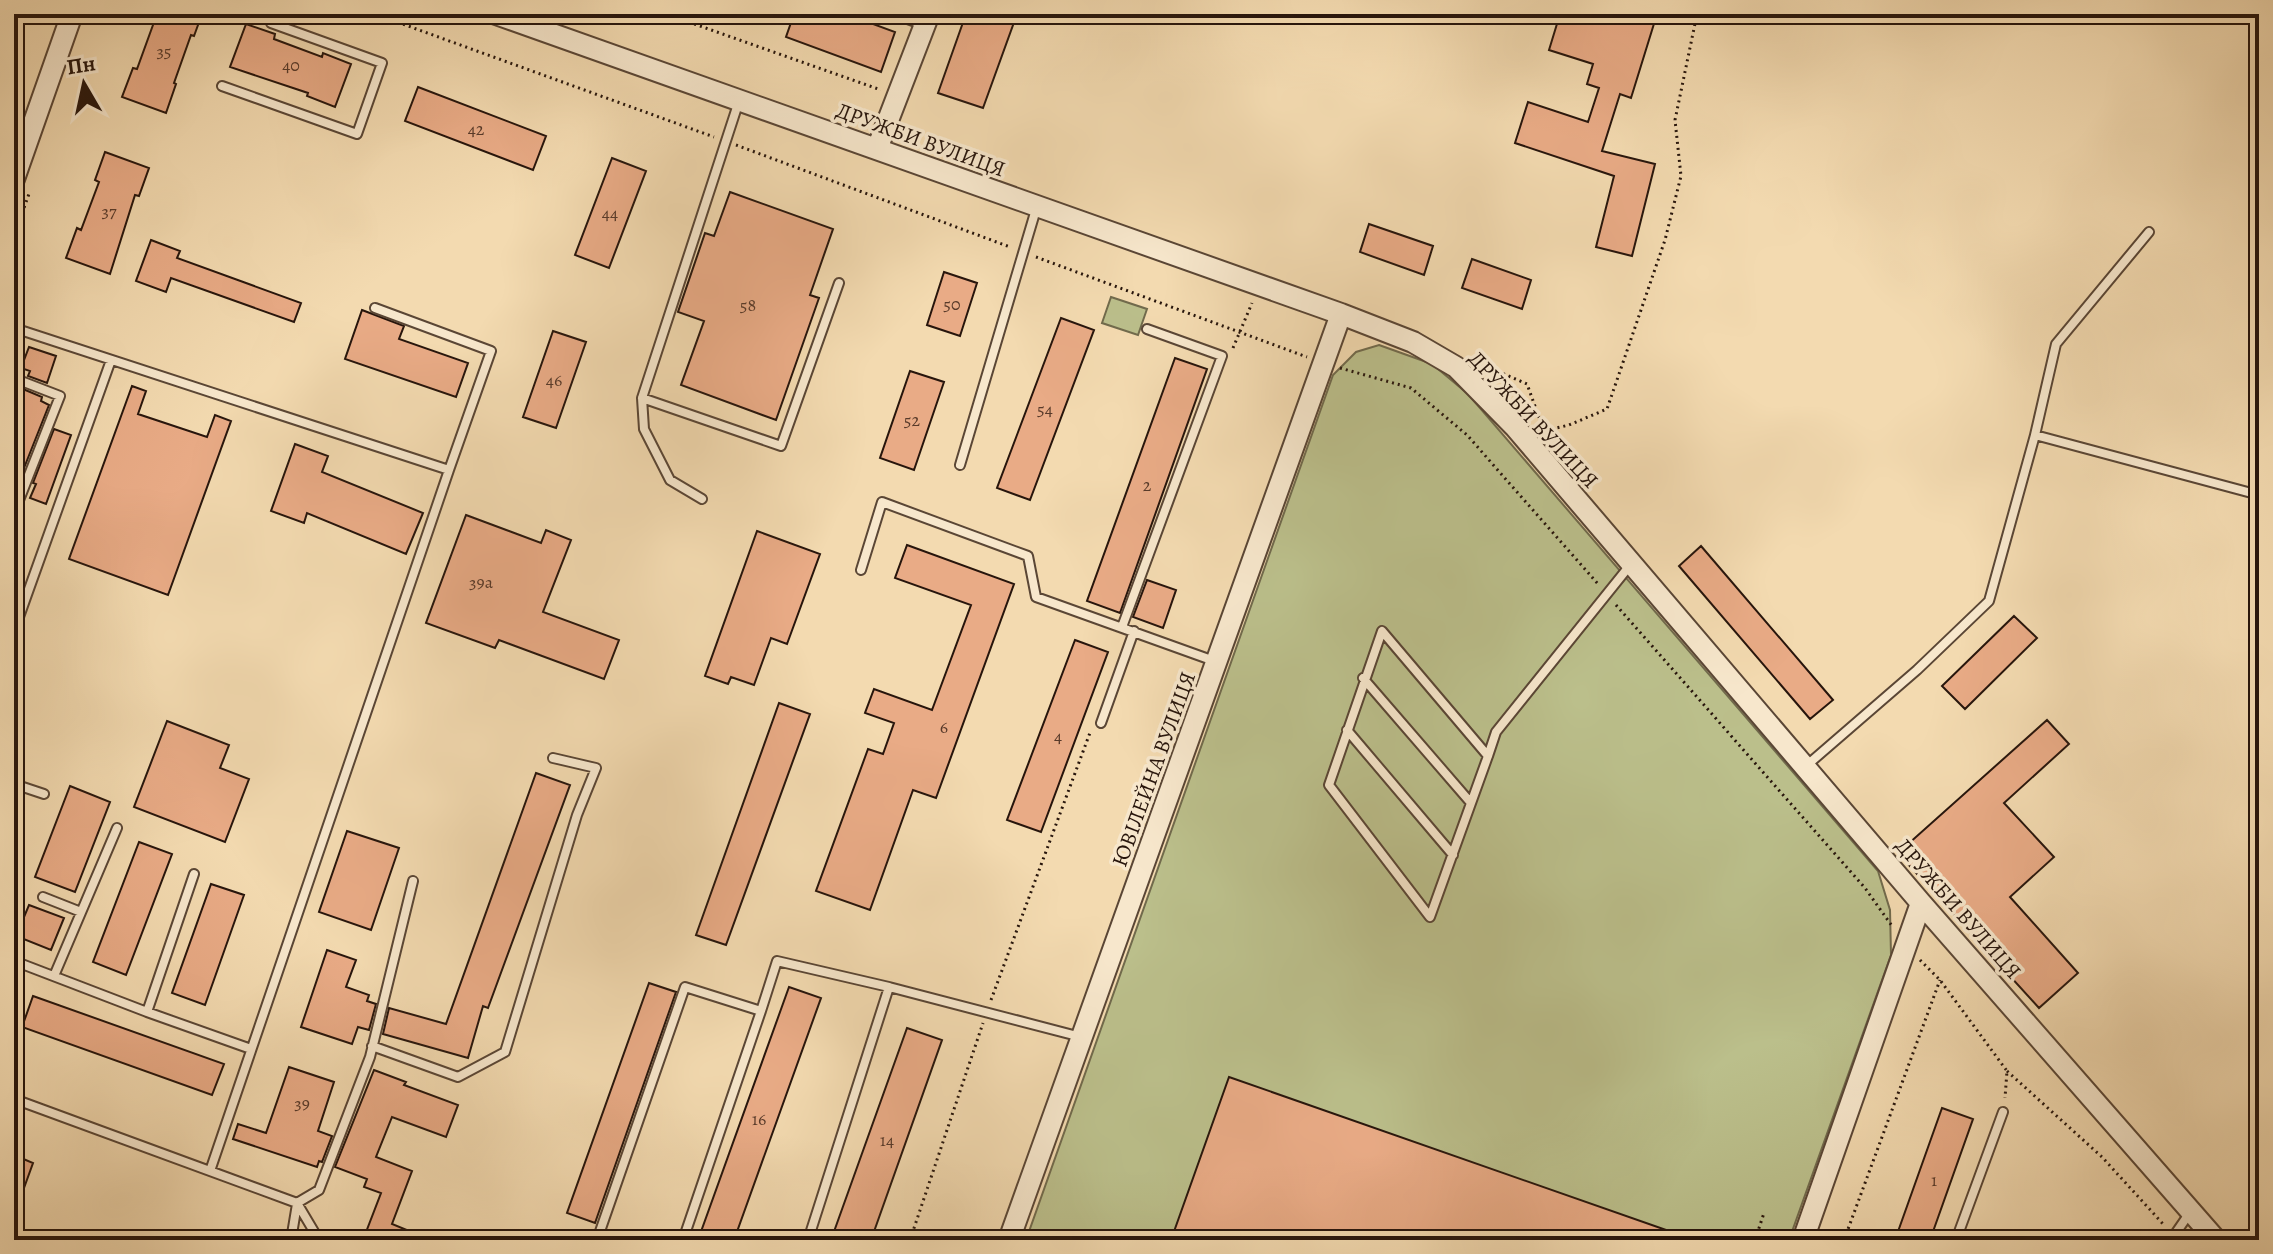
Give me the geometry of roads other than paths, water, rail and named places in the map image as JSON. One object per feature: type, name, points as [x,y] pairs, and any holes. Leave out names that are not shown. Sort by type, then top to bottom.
[{"type":"street","points":[[14,179],[72,14]]},
{"type":"street","name":"ДРУЖБИ ВУЛИЦЯ","points":[[496,14],[1341,314],[1413,342],[1456,367],[1515,427],[1921,903],[2216,1240]]},
{"type":"street","points":[[877,149],[927,20]]},
{"type":"street","name":"ЮВІЛЕЙНА ВУЛИЦЯ","points":[[1009,1240],[1341,314]]},
{"type":"street","points":[[1803,1240],[1921,903]]},
{"type":"lane","points":[[222,86],[357,134],[382,63],[271,23],[279,14]]},
{"type":"lane","points":[[894,14],[927,20]]},
{"type":"lane","points":[[702,499],[670,480],[644,429],[642,398],[739,100]]},
{"type":"lane","points":[[960,465],[1037,206]]},
{"type":"lane","points":[[1805,767],[1917,670],[1989,601],[2035,435],[2056,344],[2149,232]]},
{"type":"lane","points":[[642,398],[781,446],[839,283]]},
{"type":"lane","points":[[210,1171],[491,351],[375,308]]},
{"type":"lane","points":[[14,328],[449,470]]},
{"type":"lane","points":[[1122,627],[1222,356],[1147,329]]},
{"type":"lane","points":[[14,631],[111,360]]},
{"type":"lane","points":[[14,386],[16,379],[60,396],[14,513]]},
{"type":"lane","points":[[2035,435],[2259,495]]},
{"type":"lane","points":[[861,570],[882,502],[1028,556],[1036,597],[1218,662]]},
{"type":"lane","points":[[1488,756],[1382,631],[1363,678],[1329,785],[1430,917],[1453,855],[1488,756],[1496,732],[1632,564]]},
{"type":"lane","points":[[1098,724],[1134,631]]},
{"type":"lane","points":[[1363,678],[1471,803]]},
{"type":"lane","points":[[1347,730],[1453,855]]},
{"type":"lane","points":[[372,1046],[458,1077],[505,1052],[577,815],[596,768],[553,758]]},
{"type":"lane","points":[[14,784],[44,794]]},
{"type":"lane","points":[[54,976],[117,828]]},
{"type":"lane","points":[[147,1012],[194,874]]},
{"type":"lane","points":[[297,1203],[319,1190],[372,1046],[413,881]]},
{"type":"lane","points":[[43,897],[81,912]]},
{"type":"lane","points":[[14,961],[251,1049]]},
{"type":"lane","points":[[683,1240],[777,961],[1081,1037]]},
{"type":"lane","points":[[597,1240],[685,987],[761,1011]]},
{"type":"lane","points":[[808,1240],[889,987]]},
{"type":"lane","points":[[14,1099],[297,1203],[319,1240]]},
{"type":"lane","points":[[1956,1240],[2003,1112]]},
{"type":"lane","points":[[291,1240],[297,1203]]},
{"type":"lane","points":[[2173,1238],[2191,1211]]}]
